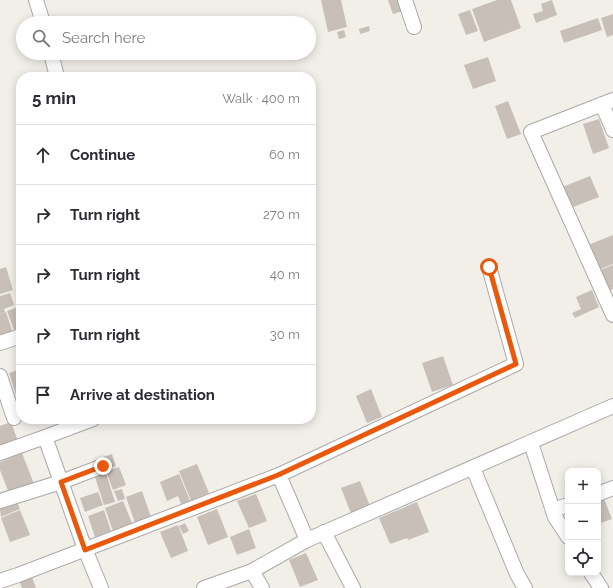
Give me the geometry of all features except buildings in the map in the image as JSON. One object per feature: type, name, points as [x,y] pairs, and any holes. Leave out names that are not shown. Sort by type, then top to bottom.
[{"type":"street","points":[[36,0],[41,16]]},
{"type":"street","points":[[405,0],[414,27]]},
{"type":"street","points":[[53,60],[56,72]]},
{"type":"street","points":[[613,130],[607,102],[531,132],[613,315]]},
{"type":"street","points":[[0,581],[85,550],[278,475],[516,364],[489,267]]},
{"type":"street","points":[[0,343],[16,338]]},
{"type":"street","points":[[0,376],[14,418]]},
{"type":"street","points":[[204,588],[252,571],[324,532],[613,406]]},
{"type":"street","points":[[0,453],[80,424]]},
{"type":"street","points":[[45,437],[85,550],[101,588]]},
{"type":"street","points":[[531,443],[555,516],[565,531]]},
{"type":"street","points":[[0,501],[61,482],[103,466]]},
{"type":"street","points":[[472,468],[517,574],[525,588]]},
{"type":"street","points":[[278,475],[307,540]]},
{"type":"street","points":[[601,493],[613,488]]},
{"type":"street","points":[[553,510],[565,505]]},
{"type":"street","points":[[324,532],[353,588]]},
{"type":"street","points":[[252,571],[262,588]]},
{"type":"street","points":[[593,576],[601,588]]},
{"type":"route","points":[[103,466],[61,482],[85,550],[278,475],[516,364],[489,267]]}]
